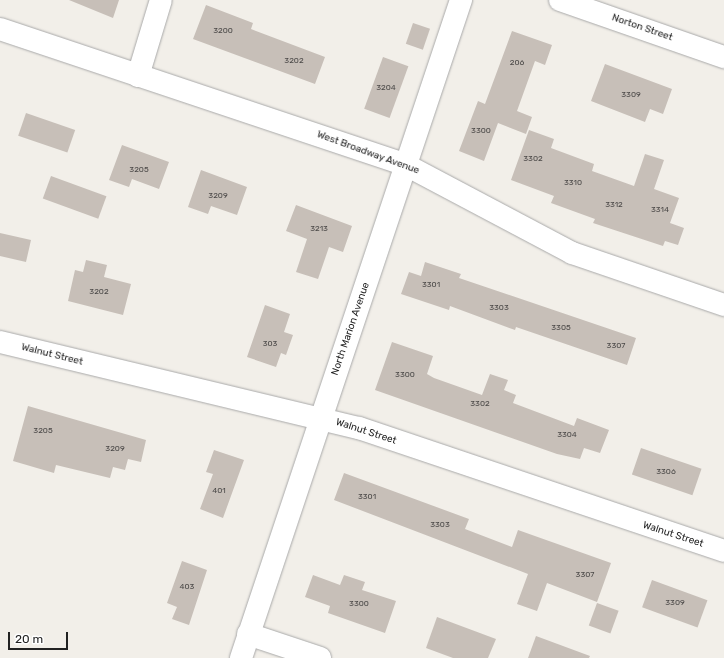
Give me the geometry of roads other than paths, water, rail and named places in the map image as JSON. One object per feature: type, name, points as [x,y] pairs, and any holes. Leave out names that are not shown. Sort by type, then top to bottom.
[{"type":"street","points":[[138,76],[161,0]]},
{"type":"street","name":"North Marion Avenue","points":[[241,658],[461,0]]},
{"type":"street","name":"Norton Street","points":[[560,0],[724,57]]},
{"type":"street","name":"West Broadway Avenue","points":[[0,29],[406,165],[572,253],[724,305]]},
{"type":"street","name":"Walnut Street","points":[[0,342],[321,418],[724,551]]},
{"type":"street","points":[[248,634],[320,658]]}]
